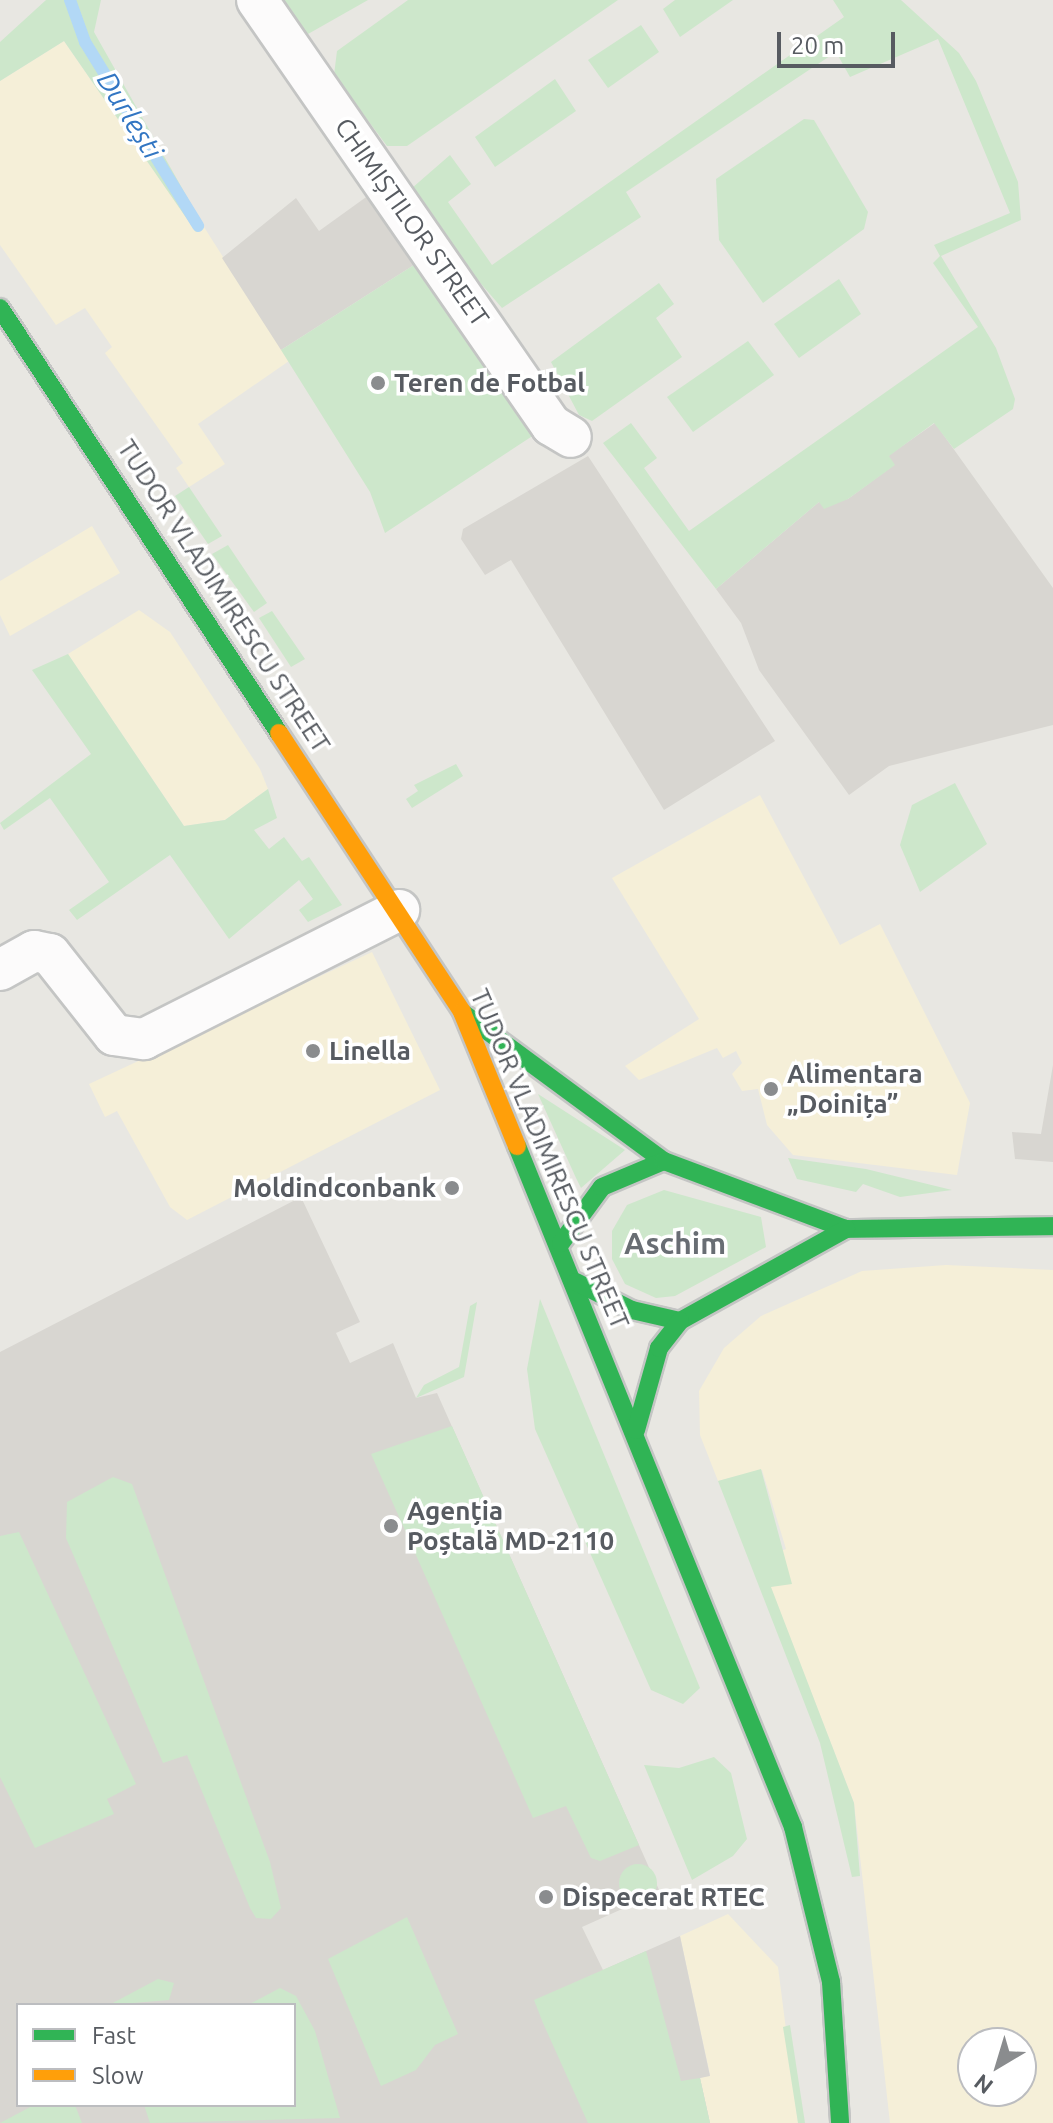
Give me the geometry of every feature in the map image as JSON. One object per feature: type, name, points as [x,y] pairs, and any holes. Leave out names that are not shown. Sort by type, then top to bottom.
[{"type":"main road","name":"TUDOR VLADIMIRESCU STREET","points":[[0,308],[399,910],[462,1012],[561,1243],[793,1827],[831,1982],[840,2123]]},
{"type":"main road","points":[[462,1012],[664,1161],[846,1229],[1053,1226]]},
{"type":"main road","points":[[561,1243],[602,1187],[664,1161]]},
{"type":"main road","points":[[636,1430],[659,1348],[680,1321],[846,1229]]},
{"type":"main road","points":[[576,1282],[632,1310],[680,1321]]},
{"type":"street","name":"CHIMIȘTILOR STREET","points":[[257,0],[551,425],[571,437]]},
{"type":"street","points":[[0,970],[34,951],[50,954],[114,1035],[144,1039],[399,910]]},
{"type":"shaded area","points":[[64,41],[196,232],[204,227],[289,361],[198,424],[225,464],[189,487],[176,468],[183,463],[105,353],[112,347],[85,308],[56,325],[0,245],[0,81]]},
{"type":"shaded area","points":[[369,195],[417,263],[281,350],[222,258],[296,198],[319,231]]},
{"type":"shaded area","points":[[935,423],[1053,588],[1053,725],[889,766],[849,795],[759,670],[741,623],[716,589],[819,502],[848,499],[894,465],[888,456]]},
{"type":"shaded area","points":[[588,456],[775,741],[664,810],[511,560],[485,575],[461,539],[463,529]]},
{"type":"shaded area","points":[[92,526],[120,573],[10,636],[0,615],[0,581]]},
{"type":"shaded area","points":[[139,610],[170,632],[260,769],[268,789],[225,820],[184,826],[68,654]]},
{"type":"shaded area","points":[[760,795],[840,945],[880,924],[970,1103],[957,1175],[793,1155],[767,1125],[758,1089],[742,1091],[732,1074],[742,1063],[736,1051],[723,1058],[717,1048],[639,1080],[625,1066],[699,1019],[612,878]]},
{"type":"shaded area","points":[[372,952],[440,1090],[187,1220],[170,1207],[117,1111],[105,1117],[89,1084]]},
{"type":"shaded area","points":[[1053,1065],[1053,1162],[1015,1159],[1012,1132],[1041,1134]]},
{"type":"shaded area","points":[[301,1197],[360,1322],[336,1333],[350,1363],[393,1343],[416,1398],[437,1393],[660,1892],[582,1927],[603,1970],[680,1936],[710,2076],[700,2078],[710,2123],[0,2123],[0,1352]]},
{"type":"shaded area","points":[[946,1265],[1053,1270],[1053,2123],[890,2123],[854,1803],[770,1586],[791,1583],[781,1551],[786,1549],[762,1470],[718,1481],[700,1435],[699,1391],[724,1348],[761,1316],[862,1271]]},
{"type":"shaded area","points":[[728,1914],[778,1967],[798,2123],[710,2123],[700,2078],[710,2075],[680,1936]]},
{"type":"green space","points":[[46,0],[101,0],[94,32],[204,227],[196,232],[64,41],[0,81],[0,42]]},
{"type":"green space","points":[[270,0],[368,0],[301,38]]},
{"type":"green space","points":[[408,0],[618,0],[407,146],[387,146],[334,75],[337,51]]},
{"type":"green space","points":[[675,0],[733,0],[680,37],[663,9]]},
{"type":"green space","points":[[833,0],[901,0],[959,53],[976,81],[1018,182],[1021,220],[941,256],[996,348],[1015,399],[1013,409],[954,449],[934,423],[889,456],[895,465],[848,499],[824,509],[819,502],[716,589],[603,443],[631,423],[657,458],[644,468],[689,531],[978,327],[933,263],[940,256],[934,245],[1010,213],[938,39],[850,77],[836,52],[626,192],[641,217],[502,308],[404,195],[450,155],[471,184],[448,202],[492,265],[844,17]]},
{"type":"green space","points":[[641,25],[659,52],[608,88],[588,60]]},
{"type":"green space","points":[[555,79],[576,111],[495,167],[475,137]]},
{"type":"green space","points":[[804,119],[814,120],[868,212],[864,229],[763,303],[719,240],[716,179]]},
{"type":"green space","points":[[417,263],[534,435],[385,533],[370,492],[281,350]]},
{"type":"green space","points":[[839,279],[861,314],[799,358],[774,324]]},
{"type":"green space","points":[[659,283],[674,304],[656,318],[682,357],[592,421],[579,415],[551,362]]},
{"type":"green space","points":[[748,341],[774,375],[693,432],[667,397]]},
{"type":"green space","points":[[189,487],[222,536],[208,544],[175,496]]},
{"type":"green space","points":[[228,545],[267,603],[254,612],[212,554]]},
{"type":"green space","points":[[272,611],[305,659],[291,667],[259,618]]},
{"type":"green space","points":[[68,654],[184,826],[225,820],[268,789],[277,818],[254,830],[269,849],[284,837],[302,861],[309,857],[342,905],[308,922],[299,910],[313,899],[299,880],[229,939],[170,855],[77,920],[69,910],[109,882],[50,798],[4,830],[0,823],[91,754],[32,670]]},
{"type":"green space","points":[[456,764],[463,776],[412,808],[406,799],[418,791],[414,785]]},
{"type":"green space","points":[[955,783],[987,844],[920,892],[900,845],[912,805]]},
{"type":"green space","points":[[538,1094],[625,1150],[581,1188]]},
{"type":"green space","points":[[788,1158],[866,1169],[952,1190],[900,1197],[863,1184],[856,1192],[797,1179]]},
{"type":"green space","points":[[664,1190],[761,1217],[766,1247],[675,1296],[656,1298],[625,1284],[612,1259],[612,1231],[627,1205]]},
{"type":"green space","points":[[540,1299],[700,1688],[683,1704],[651,1690],[535,1429],[527,1369]]},
{"type":"green space","points":[[477,1302],[464,1377],[416,1398],[424,1385],[459,1367],[470,1306]]},
{"type":"green space","points":[[452,1426],[639,1845],[600,1861],[591,1858],[566,1806],[533,1818],[371,1454]]},
{"type":"green space","points":[[761,1469],[792,1584],[771,1587],[854,1803],[860,1876],[852,1877],[820,1743],[718,1481]]},
{"type":"green space","points":[[113,1477],[132,1484],[270,1862],[281,1908],[271,1919],[256,1918],[250,1908],[187,1755],[163,1763],[66,1538],[67,1502]]},
{"type":"green space","points":[[19,1532],[136,1784],[107,1799],[114,1814],[35,1848],[0,1777],[0,1536]]},
{"type":"green space","points":[[714,1757],[731,1773],[747,1839],[733,1856],[692,1880],[644,1765],[679,1768]]},
{"type":"green space","points":[[638,1864],[651,1870],[657,1883],[651,1896],[638,1902],[625,1896],[619,1883],[625,1870]]},
{"type":"green space","points":[[407,1917],[458,2034],[435,2045],[416,2070],[381,2086],[328,1959]]},
{"type":"green space","points":[[646,1951],[681,2081],[700,2078],[710,2123],[588,2123],[534,2000]]},
{"type":"green space","points":[[158,1979],[174,1983],[169,2000],[113,2003]]},
{"type":"green space","points":[[280,1988],[296,1996],[315,2031],[340,2118],[150,2123],[145,2107],[296,2107],[296,2003],[252,2003]]},
{"type":"green space","points":[[790,2025],[805,2123],[798,2123],[783,2027]]},
{"type":"green space","points":[[30,2107],[76,2107],[82,2123],[0,2123]]},
{"type":"waterway","name":"Durlești","points":[[70,0],[85,42],[198,226]]},
{"type":"traffic: fast","points":[[0,308],[279,733]]},
{"type":"traffic: fast","points":[[463,1013],[664,1161]]},
{"type":"traffic: fast","points":[[517,1146],[793,1827],[831,1982],[840,2123]]},
{"type":"traffic: fast","points":[[561,1243],[602,1187],[664,1161],[846,1229],[1053,1226]]},
{"type":"traffic: fast","points":[[576,1282],[632,1310],[680,1321],[846,1229]]},
{"type":"traffic: fast","points":[[636,1430],[659,1348],[680,1321]]},
{"type":"traffic: slow","points":[[279,733],[462,1012],[517,1146]]},
{"type":"place","name":"Teren de Fotbal","points":[[378,383]]},
{"type":"place","name":"Linella","points":[[313,1051]]},
{"type":"place","name":"Alimentara „Doinița”","points":[[771,1089]]},
{"type":"place","name":"Moldindconbank","points":[[452,1188]]},
{"type":"place","name":"Agenția Poștală MD-2110","points":[[391,1526]]},
{"type":"place","name":"Dispecerat RTEC","points":[[546,1897]]},
{"type":"district","name":"Aschim","points":[[675,1243]]}]
